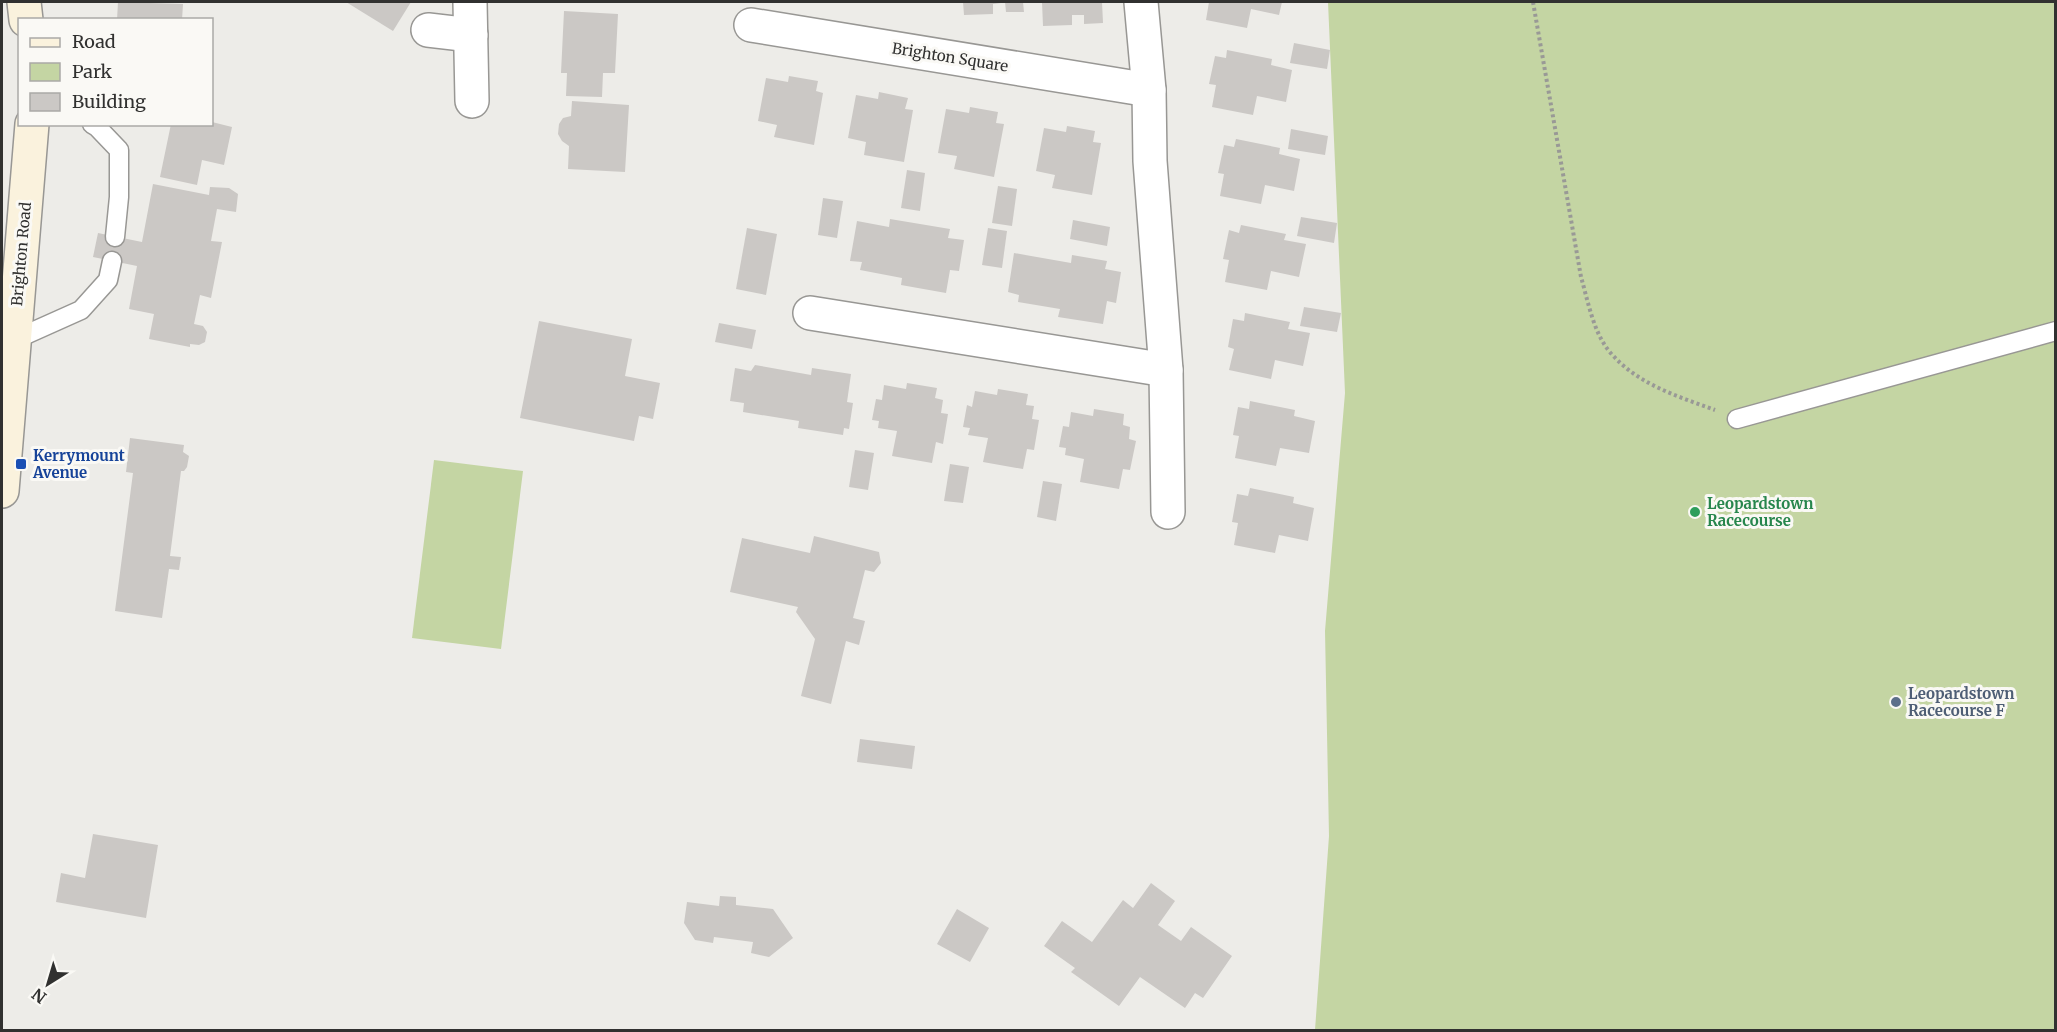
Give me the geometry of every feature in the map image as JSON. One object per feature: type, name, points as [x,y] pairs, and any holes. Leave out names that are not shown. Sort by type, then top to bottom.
[{"type":"street","points":[[24,2],[26,18]]},
{"type":"street","points":[[470,2],[472,101]]},
{"type":"street","points":[[1141,2],[1149,90],[1150,161],[1166,370],[1168,512]]},
{"type":"street","name":"Brighton Square","points":[[751,25],[1149,90]]},
{"type":"street","points":[[428,30],[471,35]]},
{"type":"street","name":"Brighton Road","points":[[2,491],[32,126]]},
{"type":"street","points":[[810,313],[1166,370]]},
{"type":"lane","points":[[95,126],[120,150],[115,237]]},
{"type":"lane","points":[[14,340],[81,310],[108,280],[112,261]]},
{"type":"lane","points":[[1737,418],[2055,331]]},
{"type":"path","points":[[1533,2],[1581,277],[1592,319],[1609,351],[1636,376],[1664,391],[1737,418]]},
{"type":"green space","name":"Leopardstown Racecourse","points":[[1328,2],[2055,2],[2055,1030],[1315,1030],[1329,836],[1325,631],[1345,393]]},
{"type":"green space","points":[[434,460],[523,471],[501,649],[412,638]]},
{"type":"building","points":[[118,2],[183,4],[182,18],[117,18]]},
{"type":"building","points":[[346,2],[411,2],[393,31]]},
{"type":"building","points":[[963,2],[1001,3],[993,4],[993,14],[964,15]]},
{"type":"building","points":[[1005,2],[1023,2],[1024,12],[1006,12]]},
{"type":"building","points":[[1042,2],[1102,2],[1103,23],[1084,24],[1084,15],[1072,15],[1072,25],[1043,26]]},
{"type":"building","points":[[1209,2],[1282,2],[1279,15],[1251,9],[1247,28],[1206,20]]},
{"type":"building","points":[[564,11],[618,14],[615,73],[603,73],[602,97],[566,96],[567,73],[561,73]]},
{"type":"building","points":[[1294,43],[1330,50],[1327,69],[1290,63]]},
{"type":"building","points":[[1227,50],[1272,59],[1271,65],[1292,70],[1286,102],[1257,96],[1253,115],[1212,107],[1216,85],[1209,84],[1215,56],[1226,58]]},
{"type":"building","points":[[789,76],[818,81],[816,91],[823,93],[814,145],[774,137],[777,125],[758,121],[766,78],[788,82]]},
{"type":"building","points":[[879,92],[908,98],[905,109],[913,110],[904,162],[864,155],[866,142],[848,138],[856,95],[878,99]]},
{"type":"building","points":[[572,101],[629,105],[625,172],[568,169],[569,146],[558,134],[559,124],[563,118],[571,116]]},
{"type":"building","points":[[970,107],[998,112],[996,123],[1004,124],[994,177],[954,169],[957,156],[938,153],[946,109],[969,113]]},
{"type":"building","points":[[213,122],[232,127],[224,165],[202,160],[197,185],[160,177],[171,126],[213,126]]},
{"type":"building","points":[[1067,126],[1095,131],[1093,142],[1101,143],[1092,195],[1052,188],[1055,175],[1036,171],[1044,128],[1066,132]]},
{"type":"building","points":[[1291,129],[1328,136],[1325,155],[1288,149]]},
{"type":"building","points":[[1236,139],[1280,148],[1279,154],[1300,159],[1294,191],[1265,185],[1261,204],[1220,196],[1224,174],[1218,173],[1224,145],[1234,147]]},
{"type":"building","points":[[907,170],[925,173],[920,211],[901,208]]},
{"type":"building","points":[[153,184],[209,195],[210,187],[229,188],[238,194],[236,212],[217,209],[211,241],[222,242],[211,298],[200,295],[194,324],[203,326],[207,332],[205,342],[199,345],[190,344],[190,347],[149,339],[154,314],[129,309],[137,266],[93,257],[98,233],[142,242]]},
{"type":"building","points":[[998,186],[1017,189],[1012,226],[992,223]]},
{"type":"building","points":[[823,198],[843,201],[837,238],[818,235]]},
{"type":"building","points":[[1301,217],[1337,223],[1334,243],[1297,236]]},
{"type":"building","points":[[890,219],[950,229],[948,238],[964,240],[959,271],[950,270],[946,293],[901,285],[902,278],[860,270],[862,262],[850,261],[857,221],[889,227]]},
{"type":"building","points":[[1073,220],[1110,227],[1107,246],[1070,239]]},
{"type":"building","points":[[1241,225],[1286,234],[1284,240],[1306,244],[1299,277],[1271,271],[1267,290],[1225,282],[1229,260],[1223,259],[1229,230],[1239,233]]},
{"type":"building","points":[[747,228],[777,234],[766,295],[736,289]]},
{"type":"building","points":[[988,228],[1007,231],[1002,268],[982,265]]},
{"type":"building","points":[[1014,253],[1071,263],[1072,255],[1107,261],[1105,269],[1121,272],[1116,303],[1107,301],[1103,324],[1058,317],[1060,309],[1018,302],[1019,295],[1008,292]]},
{"type":"building","points":[[1304,307],[1341,313],[1337,332],[1300,326]]},
{"type":"building","points":[[1245,313],[1290,322],[1288,329],[1310,333],[1303,366],[1275,360],[1271,379],[1229,370],[1234,349],[1228,347],[1233,319],[1244,321]]},
{"type":"building","points":[[539,321],[632,339],[625,376],[660,383],[653,419],[639,416],[634,441],[520,418]]},
{"type":"building","points":[[719,323],[756,330],[752,349],[715,342]]},
{"type":"building","points":[[755,365],[811,375],[812,368],[851,374],[847,402],[853,403],[849,429],[844,428],[843,435],[798,428],[799,421],[743,412],[744,403],[730,401],[735,368],[751,371]]},
{"type":"building","points":[[907,383],[937,388],[935,398],[943,400],[941,413],[948,414],[943,444],[936,442],[932,463],[892,456],[897,431],[878,428],[879,421],[872,420],[876,399],[882,400],[884,385],[906,389]]},
{"type":"building","points":[[998,389],[1028,394],[1026,405],[1034,406],[1032,419],[1039,420],[1034,450],[1027,449],[1023,469],[983,462],[988,438],[968,435],[970,428],[963,427],[967,405],[972,407],[975,391],[997,395]]},
{"type":"building","points":[[1250,401],[1295,410],[1294,416],[1315,421],[1309,453],[1280,448],[1276,466],[1235,458],[1239,436],[1233,435],[1238,407],[1249,409]]},
{"type":"building","points":[[1094,409],[1124,414],[1123,425],[1130,427],[1129,439],[1136,441],[1130,470],[1123,469],[1119,489],[1080,482],[1084,459],[1065,455],[1066,448],[1059,447],[1063,426],[1069,427],[1071,412],[1093,416]]},
{"type":"building","points":[[130,438],[184,445],[183,452],[189,456],[187,467],[181,471],[170,556],[181,557],[179,570],[169,569],[162,618],[115,611],[133,473],[126,472]]},
{"type":"building","points":[[855,450],[874,453],[868,490],[849,487]]},
{"type":"building","points":[[950,464],[969,467],[963,503],[944,501]]},
{"type":"building","points":[[1043,481],[1062,484],[1056,521],[1037,517]]},
{"type":"building","points":[[1250,488],[1294,497],[1293,503],[1314,508],[1308,541],[1279,535],[1275,553],[1234,545],[1238,523],[1232,522],[1237,494],[1248,496]]},
{"type":"building","points":[[814,536],[879,552],[881,563],[874,572],[865,570],[853,618],[865,621],[859,645],[846,641],[831,704],[801,696],[815,639],[796,612],[798,607],[730,592],[742,538],[810,553]]},
{"type":"building","points":[[860,739],[915,746],[912,769],[857,762]]},
{"type":"building","points":[[93,834],[158,845],[146,918],[56,902],[61,873],[85,878]]},
{"type":"building","points":[[1151,883],[1175,901],[1158,925],[1181,941],[1191,927],[1232,956],[1203,998],[1195,993],[1185,1008],[1140,977],[1119,1006],[1071,972],[1075,968],[1044,946],[1062,921],[1092,942],[1123,900],[1133,908]]},
{"type":"building","points":[[720,896],[736,897],[736,905],[773,909],[793,938],[769,957],[751,953],[753,942],[714,937],[713,943],[695,940],[684,923],[687,902],[719,906]]},
{"type":"building","points":[[957,909],[989,928],[970,962],[937,944]]},
{"type":"place","name":"Kerrymount Avenue","points":[[21,464]]},
{"type":"place","name":"Leopardstown Racecourse","points":[[1695,512]]},
{"type":"place","name":"Leopardstown Racecourse F","points":[[1896,702]]}]
